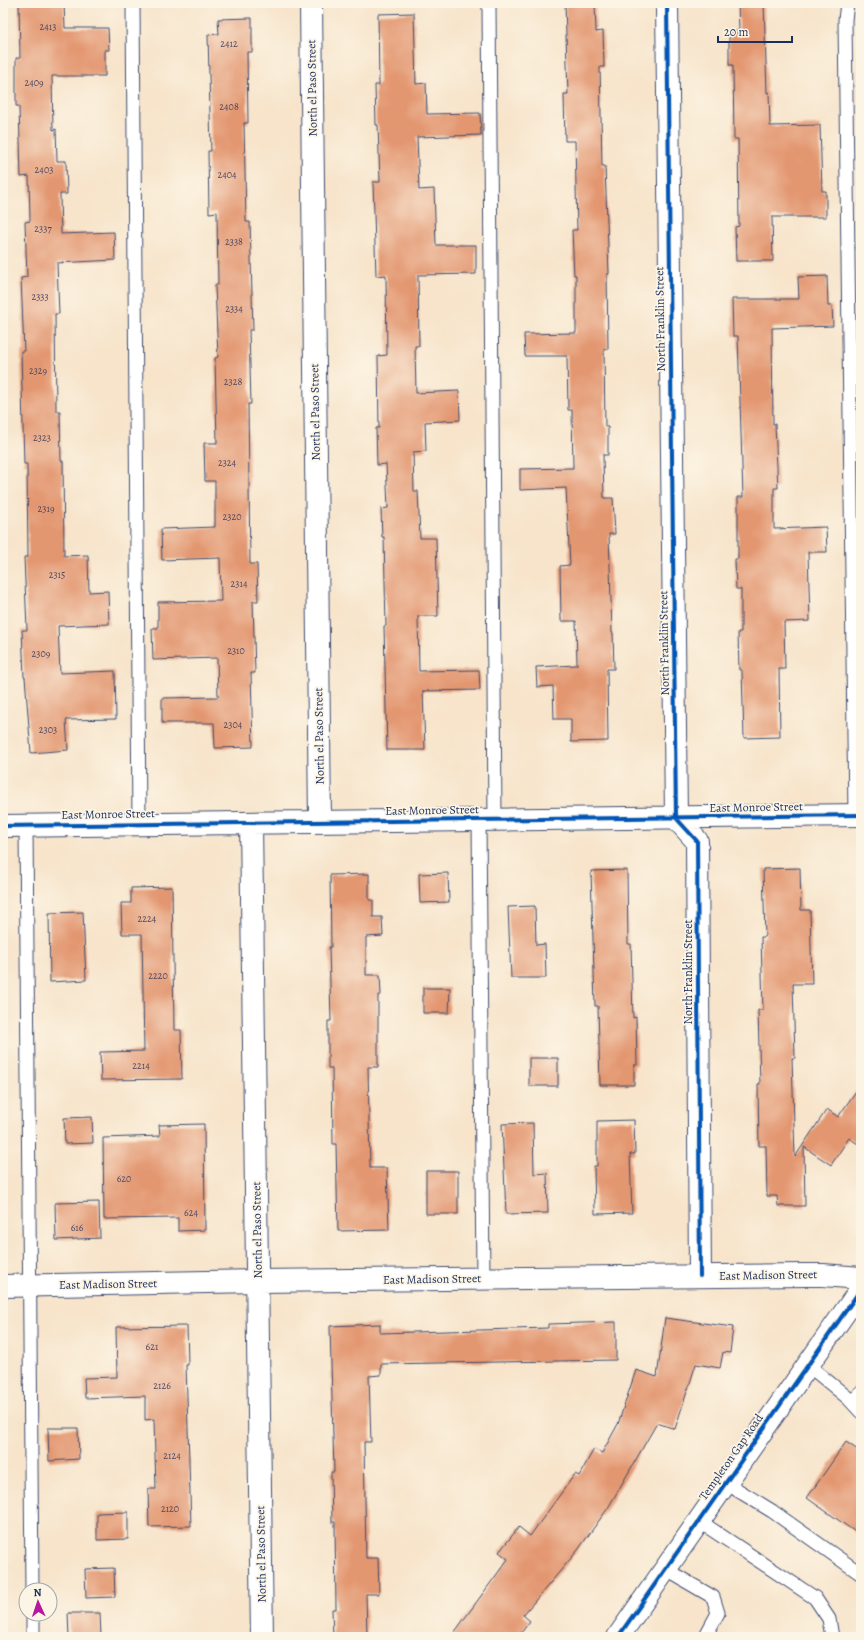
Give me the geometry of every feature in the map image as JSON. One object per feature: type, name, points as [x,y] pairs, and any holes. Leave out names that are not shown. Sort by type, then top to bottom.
[{"type":"street","name":"North el Paso Street","points":[[311,3],[320,822]]},
{"type":"street","name":"North Franklin Street","points":[[666,3],[676,818],[697,841],[700,1276]]},
{"type":"street","name":"East Monroe Street","points":[[3,826],[858,815]]},
{"type":"street","name":"North el Paso Street","points":[[251,823],[262,1637]]},
{"type":"street","name":"East Madison Street","points":[[3,1286],[483,1278],[823,1275],[861,1278]]},
{"type":"street","name":"Templeton Gap Road","points":[[618,1637],[861,1288]]},
{"type":"lane","points":[[133,3],[139,824]]},
{"type":"lane","points":[[483,1278],[487,820],[489,3]]},
{"type":"lane","points":[[847,3],[845,20],[858,815]]},
{"type":"lane","points":[[26,825],[32,1582]]},
{"type":"lane","points":[[808,1365],[857,1407],[861,1392]]},
{"type":"lane","points":[[726,1483],[772,1511],[861,1574]]},
{"type":"lane","points":[[699,1521],[815,1598],[829,1619],[832,1637]]},
{"type":"lane","points":[[666,1569],[713,1596],[718,1613],[705,1637]]},
{"type":"lane","points":[[33,1622],[33,1637]]},
{"type":"building","points":[[19,3],[64,3],[65,28],[108,28],[109,50],[105,50],[105,76],[52,76],[53,130],[56,129],[57,161],[66,161],[67,194],[60,194],[61,234],[114,232],[115,260],[57,263],[59,314],[55,314],[56,411],[60,411],[61,461],[63,461],[64,556],[88,555],[89,592],[108,591],[109,624],[58,626],[60,673],[115,671],[116,719],[66,720],[68,750],[31,753],[24,677],[22,630],[27,630],[24,557],[28,557],[27,464],[24,464],[21,351],[24,351],[21,278],[27,277],[25,222],[30,221],[29,176],[21,177],[19,106],[16,106],[16,58],[20,58]]},
{"type":"building","points":[[595,3],[596,32],[603,31],[604,67],[600,67],[602,166],[605,166],[609,274],[607,274],[608,349],[604,349],[605,427],[608,427],[608,455],[603,455],[604,498],[613,498],[615,534],[609,534],[614,669],[607,669],[608,741],[571,742],[571,719],[554,719],[553,686],[537,687],[536,667],[577,665],[576,621],[561,621],[560,566],[570,565],[566,488],[520,490],[520,469],[573,468],[572,410],[568,410],[567,356],[525,356],[524,334],[576,333],[576,275],[574,275],[572,230],[577,230],[575,141],[565,141],[564,94],[568,94],[565,4]]},
{"type":"building","points":[[738,3],[764,3],[767,93],[769,92],[770,126],[820,125],[822,191],[826,191],[826,217],[772,217],[773,261],[736,261],[735,227],[739,226],[738,139],[734,139],[733,65],[729,65],[729,31],[739,31]]},
{"type":"building","points":[[414,13],[416,84],[426,83],[427,114],[480,113],[481,135],[417,137],[419,190],[434,189],[436,245],[476,245],[476,274],[418,275],[419,346],[415,346],[416,393],[459,391],[460,420],[425,422],[426,451],[413,452],[414,491],[418,491],[420,538],[436,538],[438,616],[418,616],[419,671],[479,670],[480,690],[423,691],[425,750],[387,750],[384,626],[386,626],[384,537],[382,537],[381,509],[388,508],[386,464],[377,465],[376,428],[379,428],[378,356],[387,355],[386,275],[376,276],[373,182],[380,182],[375,85],[379,85],[378,14]]},
{"type":"building","points":[[252,18],[252,52],[247,52],[248,123],[244,123],[246,222],[250,222],[253,330],[249,330],[251,404],[248,404],[250,564],[257,564],[258,601],[253,601],[255,673],[251,673],[253,747],[215,748],[214,723],[162,723],[162,698],[218,697],[217,658],[153,660],[152,628],[158,628],[158,602],[221,601],[220,558],[162,560],[161,529],[215,527],[215,481],[205,481],[204,443],[217,443],[215,358],[218,357],[215,285],[218,285],[217,212],[209,213],[208,151],[211,151],[208,35],[219,34],[218,19]]},
{"type":"building","points":[[827,276],[828,306],[832,306],[833,326],[772,328],[773,424],[775,424],[778,488],[774,488],[774,529],[826,527],[827,552],[808,552],[810,621],[784,622],[785,669],[779,669],[780,737],[744,738],[742,670],[739,670],[738,632],[741,632],[741,589],[736,589],[735,559],[738,559],[738,497],[743,497],[738,336],[733,336],[732,299],[799,299],[798,277]]},
{"type":"building","points":[[800,868],[801,910],[810,910],[812,984],[793,984],[795,1058],[792,1058],[795,1157],[827,1109],[838,1117],[861,1084],[861,1146],[849,1138],[831,1165],[804,1147],[805,1206],[778,1206],[777,1196],[767,1196],[766,1146],[759,1146],[758,1084],[760,1084],[758,1010],[763,1010],[761,937],[765,937],[763,869]]},
{"type":"building","points":[[627,870],[628,944],[631,944],[633,1018],[636,1017],[637,1065],[634,1065],[634,1085],[600,1085],[598,1006],[595,1006],[591,871]]},
{"type":"building","points":[[448,873],[449,902],[420,903],[419,874]]},
{"type":"building","points":[[369,874],[369,900],[373,900],[373,917],[382,917],[383,936],[366,937],[366,975],[380,975],[381,995],[378,995],[378,1067],[368,1067],[370,1168],[387,1168],[389,1230],[338,1231],[336,1144],[333,1144],[332,1068],[328,1068],[328,1021],[331,1021],[329,947],[331,947],[330,875]]},
{"type":"building","points":[[172,887],[174,1030],[181,1030],[182,1079],[101,1080],[100,1052],[144,1051],[142,934],[122,934],[121,903],[131,903],[131,888]]},
{"type":"building","points":[[535,906],[536,945],[545,944],[546,978],[511,978],[508,907]]},
{"type":"building","points":[[83,912],[86,980],[50,982],[49,913]]},
{"type":"building","points":[[423,988],[450,988],[449,1013],[423,1013]]},
{"type":"building","points":[[529,1058],[558,1058],[558,1086],[529,1086]]},
{"type":"building","points":[[92,1117],[93,1143],[65,1144],[64,1118]]},
{"type":"building","points":[[634,1120],[635,1154],[630,1154],[632,1213],[595,1214],[594,1166],[597,1166],[597,1121]]},
{"type":"building","points":[[533,1123],[534,1174],[547,1173],[548,1213],[506,1214],[502,1124]]},
{"type":"building","points":[[204,1124],[205,1230],[178,1231],[178,1218],[104,1219],[103,1138],[160,1136],[159,1125]]},
{"type":"building","points":[[426,1171],[458,1171],[458,1214],[426,1214]]},
{"type":"building","points":[[99,1202],[100,1238],[56,1240],[55,1203]]},
{"type":"building","points":[[665,1318],[733,1327],[730,1353],[723,1352],[720,1368],[696,1364],[675,1429],[657,1423],[608,1508],[578,1550],[523,1615],[530,1621],[518,1637],[451,1637],[508,1559],[499,1552],[519,1527],[530,1536],[575,1474],[579,1476],[594,1449],[602,1453],[618,1424],[636,1370],[657,1377]]},
{"type":"building","points":[[616,1322],[616,1360],[381,1364],[381,1375],[369,1376],[371,1442],[364,1442],[366,1558],[378,1558],[379,1594],[366,1594],[367,1637],[333,1637],[332,1609],[336,1609],[335,1522],[332,1522],[331,1472],[334,1472],[330,1326],[380,1324],[380,1333],[548,1328],[548,1324]]},
{"type":"building","points":[[187,1326],[188,1365],[186,1365],[191,1526],[149,1527],[148,1489],[156,1489],[154,1419],[145,1420],[145,1396],[85,1398],[84,1378],[117,1377],[116,1327]]},
{"type":"building","points":[[48,1428],[78,1428],[79,1459],[49,1461]]},
{"type":"building","points":[[846,1442],[861,1452],[861,1536],[807,1498]]},
{"type":"building","points":[[128,1512],[128,1539],[97,1540],[97,1513]]},
{"type":"building","points":[[114,1568],[115,1597],[86,1598],[85,1569]]},
{"type":"building","points":[[68,1613],[100,1613],[101,1637],[69,1637]]},
{"type":"cycle path","points":[[667,3],[676,818],[697,841],[700,1276]]},
{"type":"cycle path","points":[[3,826],[861,815]]},
{"type":"cycle path","points":[[618,1637],[861,1289]]}]
